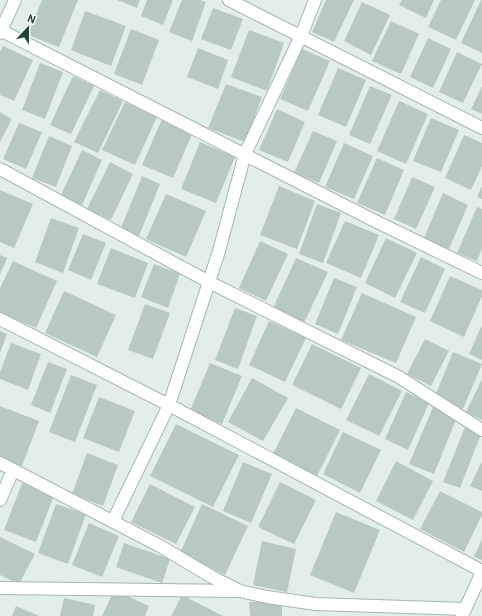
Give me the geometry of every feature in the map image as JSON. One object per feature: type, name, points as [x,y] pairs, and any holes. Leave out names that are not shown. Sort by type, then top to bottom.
[{"type":"street","points":[[15,0],[0,31],[245,154],[366,217],[482,273]]},
{"type":"street","points":[[229,0],[482,128]]},
{"type":"street","points":[[113,521],[169,405],[219,252],[245,154],[301,36],[315,0]]},
{"type":"street","points":[[0,169],[209,282],[399,377],[482,430]]},
{"type":"street","points":[[0,319],[169,405],[482,572],[463,613],[316,604],[267,597],[240,591],[0,588]]},
{"type":"street","points":[[0,463],[160,546],[240,591]]},
{"type":"street","points":[[0,500],[12,470]]},
{"type":"building","points":[[42,0],[78,0],[59,47],[28,35]]},
{"type":"building","points":[[117,0],[140,0],[137,8]]},
{"type":"building","points":[[147,0],[173,0],[163,25],[141,16]]},
{"type":"building","points":[[182,0],[200,0],[206,2],[192,41],[169,32]]},
{"type":"building","points":[[326,0],[354,0],[334,42],[312,32]]},
{"type":"building","points":[[402,0],[434,0],[426,18],[399,5]]},
{"type":"building","points":[[441,0],[475,0],[456,40],[428,27]]},
{"type":"building","points":[[482,0],[482,53],[461,43]]},
{"type":"building","points":[[362,2],[390,15],[371,55],[344,41]]},
{"type":"building","points":[[213,8],[243,19],[231,50],[201,39]]},
{"type":"building","points":[[85,11],[126,26],[111,66],[71,50]]},
{"type":"building","points":[[391,21],[419,34],[401,74],[372,61]]},
{"type":"building","points":[[131,29],[159,40],[142,85],[114,74]]},
{"type":"building","points":[[249,30],[284,43],[267,91],[231,77]]},
{"type":"building","points":[[428,38],[451,49],[433,88],[410,77]]},
{"type":"building","points":[[3,46],[33,60],[14,101],[0,95],[0,52]]},
{"type":"building","points":[[198,48],[228,60],[218,89],[187,77]]},
{"type":"building","points":[[302,49],[330,61],[308,111],[280,99]]},
{"type":"building","points":[[457,52],[482,64],[463,103],[439,92]]},
{"type":"building","points":[[40,63],[63,72],[45,119],[22,110]]},
{"type":"building","points":[[338,68],[366,80],[346,127],[318,115]]},
{"type":"building","points":[[73,76],[94,86],[71,134],[50,125]]},
{"type":"building","points":[[226,84],[262,97],[245,142],[208,128]]},
{"type":"building","points":[[370,86],[392,95],[370,144],[349,135]]},
{"type":"building","points":[[482,86],[482,114],[471,109]]},
{"type":"building","points":[[100,90],[123,101],[98,153],[74,142]]},
{"type":"building","points":[[399,101],[428,114],[406,164],[377,151]]},
{"type":"building","points":[[125,102],[157,117],[135,165],[102,150]]},
{"type":"building","points":[[277,109],[305,122],[288,162],[259,150]]},
{"type":"building","points":[[0,112],[12,119],[0,142]]},
{"type":"building","points":[[431,118],[459,130],[441,172],[413,161]]},
{"type":"building","points":[[162,119],[193,132],[173,178],[142,165]]},
{"type":"building","points":[[19,123],[42,132],[26,169],[3,159]]},
{"type":"building","points":[[313,131],[337,141],[319,183],[294,173]]},
{"type":"building","points":[[464,135],[482,143],[482,166],[471,190],[445,178]]},
{"type":"building","points":[[49,136],[72,146],[56,187],[32,178]]},
{"type":"building","points":[[200,142],[235,157],[216,203],[181,189]]},
{"type":"building","points":[[344,143],[373,156],[354,199],[325,187]]},
{"type":"building","points":[[82,150],[102,160],[82,205],[61,195]]},
{"type":"building","points":[[377,158],[404,170],[385,215],[357,203]]},
{"type":"building","points":[[110,162],[133,174],[111,220],[87,209]]},
{"type":"building","points":[[142,176],[160,184],[139,236],[121,228]]},
{"type":"building","points":[[412,177],[435,187],[416,229],[394,219]]},
{"type":"building","points":[[279,186],[315,201],[297,249],[260,235]]},
{"type":"building","points":[[482,186],[482,199],[477,197]]},
{"type":"building","points":[[0,190],[33,204],[14,248],[0,242]]},
{"type":"building","points":[[443,193],[468,205],[449,249],[424,238]]},
{"type":"building","points":[[166,194],[206,211],[186,257],[146,239]]},
{"type":"building","points":[[317,204],[341,213],[323,263],[299,254]]},
{"type":"building","points":[[477,207],[482,209],[482,249],[477,261],[457,253]]},
{"type":"building","points":[[51,218],[79,228],[63,273],[35,262]]},
{"type":"building","points":[[345,221],[379,235],[361,278],[326,263]]},
{"type":"building","points":[[83,234],[106,243],[91,280],[68,270]]},
{"type":"building","points":[[386,238],[417,253],[395,298],[365,283]]},
{"type":"building","points":[[260,241],[288,254],[266,301],[239,288]]},
{"type":"building","points":[[111,248],[148,263],[135,298],[97,284]]},
{"type":"building","points":[[0,255],[7,258],[0,275]]},
{"type":"building","points":[[421,257],[445,269],[425,313],[400,302]]},
{"type":"building","points":[[296,258],[328,272],[304,323],[273,308]]},
{"type":"building","points":[[13,261],[57,281],[36,328],[0,312],[0,288]]},
{"type":"building","points":[[154,264],[180,274],[168,308],[141,297]]},
{"type":"building","points":[[450,276],[482,290],[482,296],[464,337],[430,321]]},
{"type":"building","points":[[334,278],[357,287],[338,334],[315,324]]},
{"type":"building","points":[[64,291],[116,315],[97,357],[45,333]]},
{"type":"building","points":[[362,293],[416,317],[396,363],[341,340]]},
{"type":"building","points":[[145,304],[170,313],[153,359],[128,350]]},
{"type":"building","points":[[235,308],[257,316],[238,369],[215,360]]},
{"type":"building","points":[[269,321],[306,338],[285,382],[249,365]]},
{"type":"building","points":[[482,325],[482,360],[469,354]]},
{"type":"building","points":[[0,331],[7,334],[0,353]]},
{"type":"building","points":[[425,339],[449,351],[431,386],[407,374]]},
{"type":"building","points":[[11,343],[41,354],[28,390],[0,379],[0,372]]},
{"type":"building","points":[[312,344],[361,368],[341,409],[292,385]]},
{"type":"building","points":[[453,352],[482,364],[463,409],[435,396]]},
{"type":"building","points":[[48,362],[67,369],[50,413],[31,405]]},
{"type":"building","points":[[210,363],[242,376],[222,424],[190,411]]},
{"type":"building","points":[[369,374],[402,391],[379,436],[346,420]]},
{"type":"building","points":[[71,375],[97,385],[75,442],[49,432]]},
{"type":"building","points":[[252,378],[288,398],[263,441],[228,422]]},
{"type":"building","points":[[482,379],[482,420],[466,412]]},
{"type":"building","points":[[406,392],[429,403],[408,450],[385,439]]},
{"type":"building","points":[[99,397],[135,411],[119,452],[83,438]]},
{"type":"building","points":[[0,406],[39,421],[22,466],[0,458]]},
{"type":"building","points":[[433,407],[457,417],[434,474],[409,464]]},
{"type":"building","points":[[296,408],[340,430],[316,478],[272,456]]},
{"type":"building","points":[[176,424],[239,455],[213,507],[150,476]]},
{"type":"building","points":[[465,427],[481,434],[460,488],[443,482]]},
{"type":"building","points":[[343,432],[381,450],[360,493],[323,474]]},
{"type":"building","points":[[87,453],[118,465],[103,506],[72,494]]},
{"type":"building","points":[[396,461],[433,481],[413,520],[376,501]]},
{"type":"building","points":[[482,461],[482,491],[470,486]]},
{"type":"building","points":[[243,462],[272,474],[251,523],[223,511]]},
{"type":"building","points":[[280,482],[316,500],[294,544],[258,527]]},
{"type":"building","points":[[22,483],[54,496],[36,542],[4,530]]},
{"type":"building","points":[[150,484],[195,507],[176,544],[131,522]]},
{"type":"building","points":[[440,491],[482,512],[482,515],[464,552],[420,529]]},
{"type":"building","points":[[56,504],[86,514],[68,564],[38,553]]},
{"type":"building","points":[[202,504],[248,526],[225,575],[180,553]]},
{"type":"building","points":[[336,512],[380,530],[354,593],[310,575]]},
{"type":"building","points":[[89,523],[119,536],[102,577],[72,565]]},
{"type":"building","points":[[0,537],[35,554],[19,584],[0,575]]},
{"type":"building","points":[[482,539],[482,560],[474,557]]},
{"type":"building","points":[[262,541],[296,549],[287,592],[253,585]]},
{"type":"building","points":[[124,543],[170,559],[162,583],[116,567]]},
{"type":"building","points":[[114,590],[149,606],[145,616],[102,616]]},
{"type":"building","points":[[182,595],[223,616],[171,616]]},
{"type":"building","points":[[64,598],[95,605],[93,616],[60,616]]},
{"type":"building","points":[[249,602],[282,602],[282,616],[250,616]]},
{"type":"building","points":[[16,606],[39,616],[12,616]]}]
